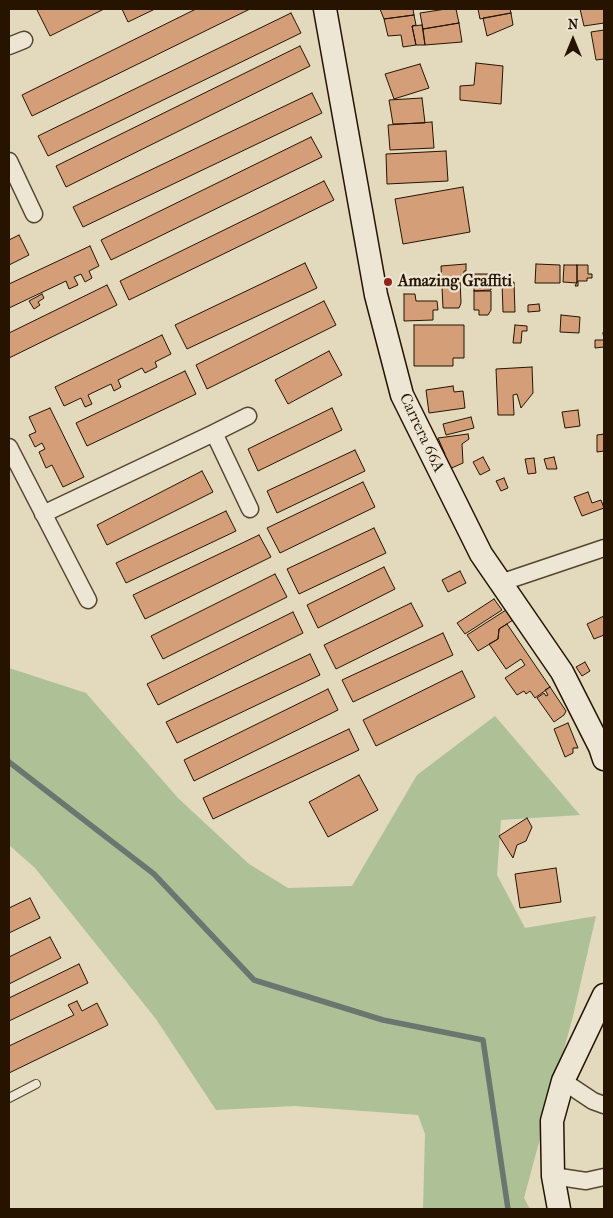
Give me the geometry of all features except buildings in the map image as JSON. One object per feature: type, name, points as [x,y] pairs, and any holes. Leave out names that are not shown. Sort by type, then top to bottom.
[{"type":"street","name":"Carrera 66A","points":[[325,9],[376,295],[402,395],[481,554],[562,672],[603,751]]},
{"type":"street","points":[[9,46],[24,40]]},
{"type":"street","points":[[9,160],[34,214]]},
{"type":"street","points":[[43,514],[248,416]]},
{"type":"street","points":[[214,433],[250,509]]},
{"type":"street","points":[[9,447],[88,600]]},
{"type":"street","points":[[500,583],[604,548]]},
{"type":"street","points":[[559,1209],[553,1176],[552,1121],[564,1081],[604,995]]},
{"type":"street","points":[[564,1081],[594,1101],[604,1105]]},
{"type":"street","points":[[553,1176],[586,1181],[604,1176]]},
{"type":"lane","points":[[9,1098],[36,1084]]},
{"type":"green space","points":[[9,668],[86,693],[178,798],[249,864],[288,888],[352,886],[417,775],[495,716],[580,815],[501,820],[497,875],[525,928],[596,916],[573,1016],[524,1198],[530,1209],[423,1209],[425,1134],[418,1115],[295,1106],[216,1110],[156,1019],[35,868],[9,845]]},
{"type":"waterway","points":[[9,762],[154,874],[254,980],[383,1020],[483,1040],[508,1209]]},
{"type":"place","name":"Amazing Graffiti","points":[[388,282]]}]
